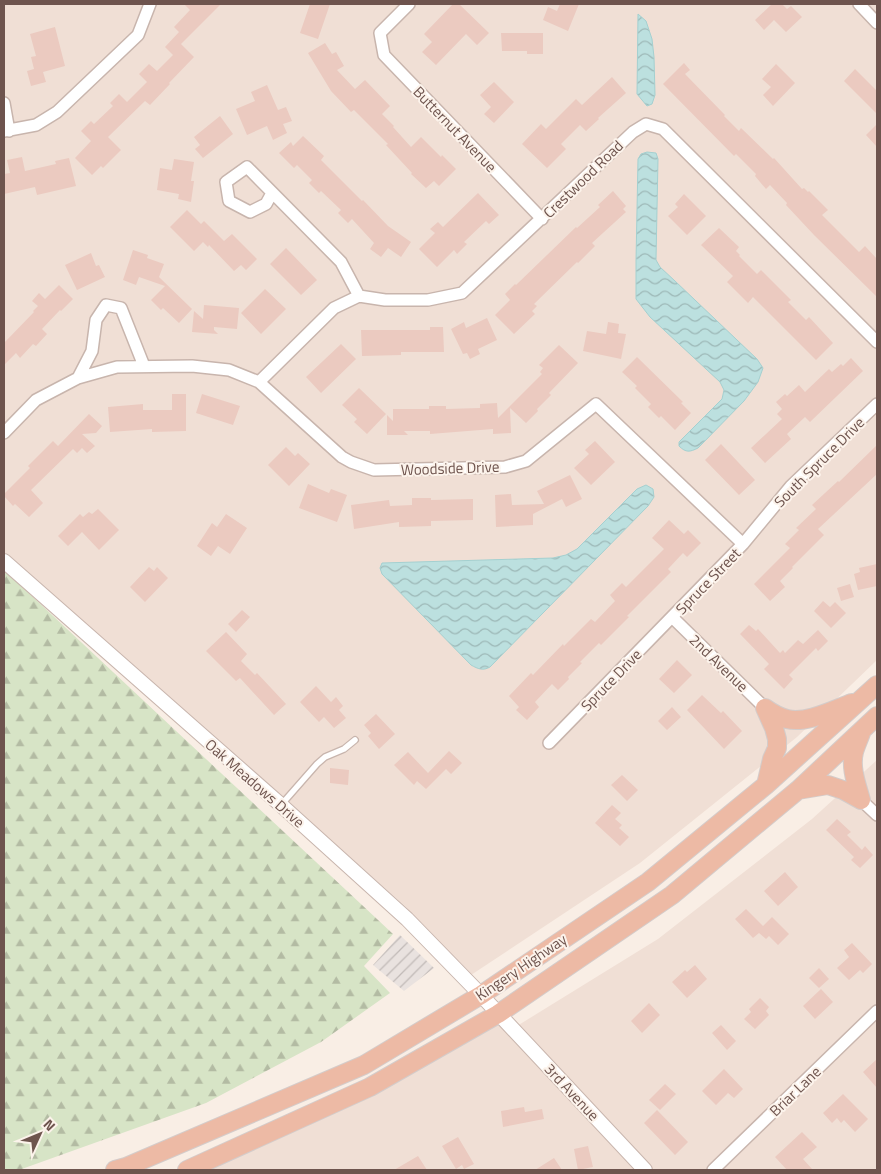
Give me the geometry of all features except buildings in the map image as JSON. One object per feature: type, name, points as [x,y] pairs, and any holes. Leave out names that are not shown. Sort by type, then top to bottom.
[{"type":"highway","name":"Kingery Highway","points":[[115,1170],[126,1167],[364,1065],[481,995],[648,882],[766,785],[877,685]]},
{"type":"highway","points":[[765,708],[787,719],[802,720],[861,699]]},
{"type":"highway","points":[[765,708],[778,739],[766,785]]},
{"type":"highway","name":"Kingery Highway","points":[[187,1170],[370,1088],[498,1014],[672,895],[798,790],[877,716]]},
{"type":"highway","points":[[861,800],[853,765],[854,753],[862,731]]},
{"type":"highway","points":[[798,790],[828,785],[843,790],[861,800]]},
{"type":"street","points":[[4,103],[6,131],[36,125],[57,112],[138,35],[150,4]]},
{"type":"street","name":"Butternut Avenue","points":[[409,4],[380,33],[384,55],[542,219]]},
{"type":"street","points":[[858,4],[877,23]]},
{"type":"street","name":"Crestwood Road","points":[[359,296],[386,300],[428,300],[462,293],[633,132],[646,124],[663,129],[877,342]]},
{"type":"street","points":[[259,382],[334,308],[359,296],[341,262],[272,193]]},
{"type":"street","points":[[78,378],[92,351],[96,320],[106,305],[121,308],[144,366]]},
{"type":"street","name":"Woodside Drive","points":[[4,433],[36,400],[78,378],[116,367],[192,366],[229,370],[259,382],[342,457],[374,470],[505,466],[526,461],[596,404],[744,544]]},
{"type":"street","name":"South Spruce Drive","points":[[744,544],[791,486],[877,404]]},
{"type":"street","name":"Spruce Street","points":[[673,618],[744,544]]},
{"type":"street","name":"Oak Meadows Drive","points":[[4,561],[281,805],[407,919],[498,1014]]},
{"type":"street","name":"2nd Avenue","points":[[673,618],[765,708]]},
{"type":"street","name":"Spruce Drive","points":[[549,743],[673,618]]},
{"type":"street","points":[[861,800],[877,815]]},
{"type":"street","name":"Briar Lane","points":[[713,1170],[877,1011]]},
{"type":"street","name":"3rd Avenue","points":[[498,1014],[645,1170]]},
{"type":"lane","points":[[281,805],[317,764],[325,757],[339,752],[355,740]]},
{"type":"shaded area","points":[[4,4],[877,4],[877,660],[797,737],[640,863],[471,975],[405,906],[4,552]]},
{"type":"shaded area","points":[[877,760],[877,1170],[651,1170],[517,1026],[658,939],[812,819]]},
{"type":"shaded area","points":[[400,935],[434,968],[404,991],[373,965]]},
{"type":"shaded area","points":[[498,1018],[641,1170],[188,1170]]},
{"type":"green space","points":[[4,570],[393,934],[364,966],[390,993],[321,1042],[206,1103],[19,1170],[4,1170]]},
{"type":"water","points":[[638,14],[646,21],[652,39],[654,57],[655,95],[652,104],[647,106],[637,94]]},
{"type":"water","points":[[647,152],[656,153],[658,159],[656,260],[660,267],[757,359],[763,368],[758,382],[744,401],[698,448],[690,451],[681,448],[679,442],[722,399],[724,390],[720,382],[650,317],[636,299],[638,159],[641,154]]},
{"type":"water","points":[[646,485],[653,489],[654,497],[648,506],[490,667],[485,669],[476,668],[471,665],[382,574],[380,568],[382,563],[553,558],[566,555],[577,549],[637,489]]}]
